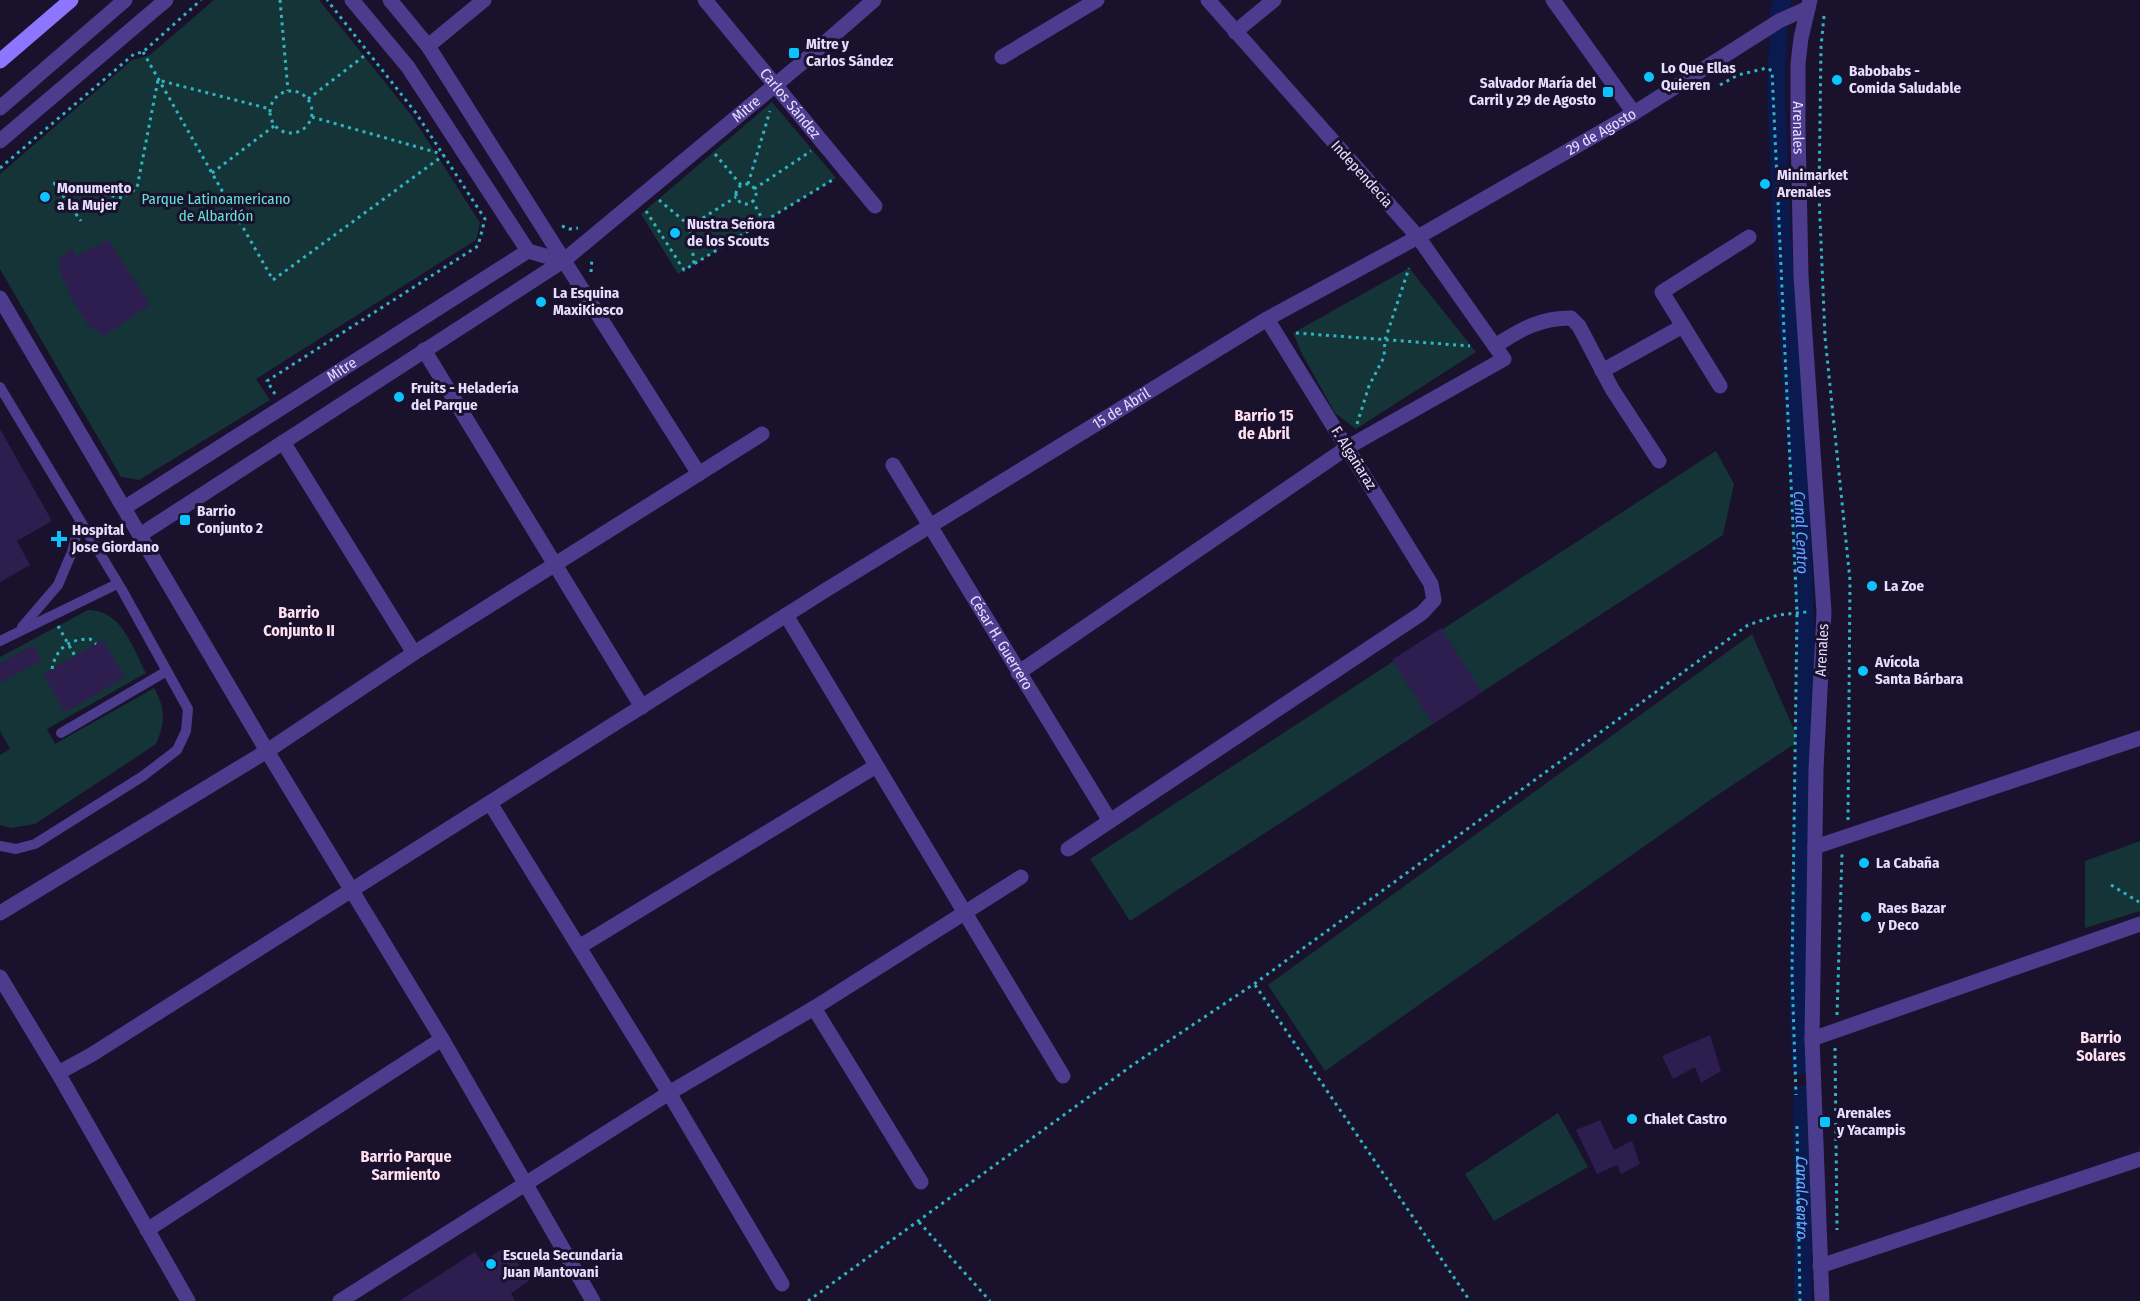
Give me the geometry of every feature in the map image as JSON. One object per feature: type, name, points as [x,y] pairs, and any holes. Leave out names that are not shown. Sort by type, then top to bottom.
[{"type":"main road","points":[[0,61],[71,0]]},
{"type":"street","points":[[0,108],[125,0]]},
{"type":"street","points":[[0,141],[166,0]]},
{"type":"street","points":[[352,0],[408,67],[528,251],[563,261]]},
{"type":"street","points":[[390,0],[428,46],[699,474]]},
{"type":"street","points":[[428,46],[484,0]]},
{"type":"street","name":"Carlos Sández","points":[[705,0],[875,206]]},
{"type":"street","name":"Mitre","points":[[140,535],[563,261],[776,86],[874,0]]},
{"type":"street","points":[[1002,57],[1097,0]]},
{"type":"street","name":"Independecia","points":[[1208,0],[1418,237],[1499,352]]},
{"type":"street","points":[[1235,32],[1274,0]]},
{"type":"street","points":[[1553,0],[1634,113]]},
{"type":"street","name":"29 de Agosto","points":[[1418,237],[1634,113],[1809,4]]},
{"type":"street","name":"Arenales","points":[[1809,4],[1798,64],[1798,127],[1801,276],[1824,612],[1815,847],[1812,1039],[1822,1301]]},
{"type":"street","name":"15 de Abril","points":[[58,1073],[829,588],[1267,319],[1418,237]]},
{"type":"street","points":[[1720,386],[1662,292],[1749,237]]},
{"type":"street","name":"Mitre","points":[[124,508],[528,251]]},
{"type":"street","points":[[0,298],[267,751],[442,1039],[593,1301]]},
{"type":"street","points":[[1018,673],[1348,447],[1499,352],[1528,325],[1550,318],[1571,318],[1579,326],[1602,371],[1659,461]]},
{"type":"street","name":"F. Algañaraz","points":[[1110,820],[1422,613],[1434,600],[1431,584],[1267,319]]},
{"type":"street","points":[[1602,371],[1683,326]]},
{"type":"street","points":[[424,350],[642,707]]},
{"type":"street","points":[[0,913],[267,751],[414,653],[762,434]]},
{"type":"street","points":[[283,442],[414,653]]},
{"type":"street","name":"César H. Guerrero","points":[[893,465],[1018,673],[1110,820]]},
{"type":"street","points":[[786,615],[1063,1076]]},
{"type":"street","points":[[1815,847],[1846,839],[2140,738]]},
{"type":"street","points":[[579,947],[876,766]]},
{"type":"street","points":[[490,803],[669,1093],[782,1284]]},
{"type":"street","points":[[1068,849],[1110,820]]},
{"type":"street","points":[[340,1301],[669,1093],[814,1008],[1021,877]]},
{"type":"street","points":[[1812,1039],[2140,924]]},
{"type":"street","points":[[0,977],[58,1073],[188,1301]]},
{"type":"street","points":[[814,1008],[921,1182]]},
{"type":"street","points":[[147,1230],[442,1039]]},
{"type":"street","points":[[1820,1266],[2140,1159]]},
{"type":"lane","points":[[0,387],[188,709],[186,731],[177,750],[143,776],[34,844],[16,849],[0,846]]},
{"type":"lane","points":[[20,630],[58,585],[72,552],[80,521]]},
{"type":"lane","points":[[0,641],[117,584]]},
{"type":"lane","points":[[61,734],[167,671]]},
{"type":"path","points":[[0,168],[134,54],[143,52],[201,0]]},
{"type":"path","points":[[280,0],[288,91]]},
{"type":"path","points":[[278,399],[267,381],[478,246],[485,219],[416,113],[327,0]]},
{"type":"path","points":[[1825,12],[1821,47],[1819,195],[1825,337],[1850,580],[1848,828],[1839,862],[1837,1032],[1834,1058],[1837,1234]]},
{"type":"path","points":[[143,52],[273,280],[444,155]]},
{"type":"path","points":[[308,99],[368,53]]},
{"type":"path","points":[[1720,85],[1757,69],[1767,68],[1772,71],[1797,613],[1792,974],[1797,1099]]},
{"type":"path","points":[[158,80],[270,109]]},
{"type":"path","points":[[81,221],[53,183],[122,198],[137,188],[158,80]]},
{"type":"path","points":[[288,91],[303,94],[308,99],[312,117],[308,126],[291,134],[274,126],[270,109],[273,101],[288,91]]},
{"type":"path","points":[[748,184],[772,102],[764,109]]},
{"type":"path","points":[[312,117],[444,155]]},
{"type":"path","points":[[212,173],[274,126]]},
{"type":"path","points":[[705,160],[722,145]]},
{"type":"path","points":[[754,189],[813,150]]},
{"type":"path","points":[[714,152],[741,185]]},
{"type":"path","points":[[642,214],[646,210],[684,270],[835,178]]},
{"type":"path","points":[[748,184],[754,189],[755,195],[752,200],[744,203],[736,197],[736,191],[741,185],[748,184]]},
{"type":"path","points":[[655,203],[663,196]]},
{"type":"path","points":[[690,226],[736,197]]},
{"type":"path","points":[[658,200],[690,226],[694,264]]},
{"type":"path","points":[[752,200],[764,222]]},
{"type":"path","points":[[557,224],[569,229],[586,227]]},
{"type":"path","points":[[592,254],[590,269],[594,277]]},
{"type":"path","points":[[1356,429],[1369,386],[1384,357],[1385,340],[1409,268]]},
{"type":"path","points":[[1293,333],[1470,346]]},
{"type":"path","points":[[808,1301],[1134,1064],[1254,984],[1748,625],[1797,613]]},
{"type":"path","points":[[51,615],[75,656]]},
{"type":"path","points":[[52,669],[54,658],[67,643],[90,639],[96,644]]},
{"type":"path","points":[[2111,885],[2139,902]]},
{"type":"path","points":[[1254,984],[1470,1301]]},
{"type":"path","points":[[1797,1120],[1800,1301]]},
{"type":"path","points":[[919,1221],[990,1301]]},
{"type":"green space","name":"Parque Latinoamericano de Albardón","points":[[214,0],[319,0],[412,116],[480,223],[476,240],[256,379],[270,400],[139,480],[121,477],[0,269],[0,174],[132,60],[150,55]]},
{"type":"green space","points":[[772,102],[836,178],[678,274],[641,214]]},
{"type":"green space","points":[[1409,268],[1476,352],[1356,429],[1335,413],[1293,333]]},
{"type":"green space","points":[[1716,451],[1734,484],[1723,535],[1130,921],[1090,859]]},
{"type":"green space","points":[[88,610],[100,612],[118,623],[146,673],[47,729],[55,744],[154,688],[161,703],[163,716],[156,744],[35,824],[11,828],[0,825],[0,755],[10,749],[0,731],[0,657]]},
{"type":"green space","points":[[1752,634],[1799,741],[1710,800],[1325,1071],[1268,985]]},
{"type":"green space","points":[[2140,841],[2140,911],[2085,928],[2085,861]]},
{"type":"green space","points":[[1558,1113],[1588,1167],[1494,1221],[1465,1174]]},
{"type":"building","points":[[108,240],[150,304],[105,336],[89,326],[73,302],[59,269],[61,257],[72,249],[76,256]]},
{"type":"building","points":[[0,429],[52,521],[17,541],[30,565],[0,582]]},
{"type":"building","points":[[1441,628],[1482,692],[1433,724],[1392,660]]},
{"type":"building","points":[[103,640],[125,677],[65,712],[43,674]]},
{"type":"building","points":[[33,645],[41,660],[0,683],[0,664]]},
{"type":"building","points":[[1710,1035],[1721,1071],[1701,1083],[1695,1067],[1673,1079],[1662,1056]]},
{"type":"building","points":[[1600,1120],[1614,1150],[1632,1141],[1640,1164],[1621,1174],[1617,1165],[1597,1174],[1576,1130]]},
{"type":"building","points":[[507,1246],[529,1281],[511,1293],[515,1301],[399,1301],[475,1252],[482,1262]]},
{"type":"waterway","name":"Canal Centro","points":[[1783,0],[1779,12],[1776,89],[1782,233],[1802,527],[1806,668],[1798,992],[1801,1066]]},
{"type":"waterway","name":"Canal Centro","points":[[1802,1094],[1803,1301]]},
{"type":"place","name":"Mitre y Carlos Sández","points":[[794,53]]},
{"type":"place","name":"Lo Que Ellas Quieren","points":[[1649,77]]},
{"type":"place","name":"Babobabs - Comida Saludable","points":[[1837,80]]},
{"type":"place","name":"Salvador María del Carril y 29 de Agosto","points":[[1608,92]]},
{"type":"place","name":"Minimarket Arenales","points":[[1765,184]]},
{"type":"place","name":"Monumento a la Mujer","points":[[45,197]]},
{"type":"place","name":"Nustra Señora de los Scouts","points":[[675,233]]},
{"type":"place","name":"La Esquina MaxiKiosco","points":[[541,302]]},
{"type":"place","name":"Fruits - Heladería del Parque","points":[[399,397]]},
{"type":"place","name":"Barrio Conjunto 2","points":[[185,520]]},
{"type":"place","name":"Hospital Jose Giordano","points":[[59,539]]},
{"type":"place","name":"La Zoe","points":[[1872,586]]},
{"type":"place","name":"Avícola Santa Bárbara","points":[[1863,671]]},
{"type":"place","name":"La Cabaña","points":[[1864,863]]},
{"type":"place","name":"Raes Bazar y Deco","points":[[1866,917]]},
{"type":"place","name":"Chalet Castro","points":[[1632,1119]]},
{"type":"place","name":"Arenales y Yacampis","points":[[1825,1122]]},
{"type":"place","name":"Escuela Secundaria Juan Mantovani","points":[[491,1264]]},
{"type":"district","name":"Barrio 15 de Abril","points":[[1264,424]]},
{"type":"district","name":"Barrio Conjunto II","points":[[299,621]]},
{"type":"district","name":"Barrio Solares","points":[[2101,1046]]},
{"type":"district","name":"Barrio Parque Sarmiento","points":[[406,1165]]}]
